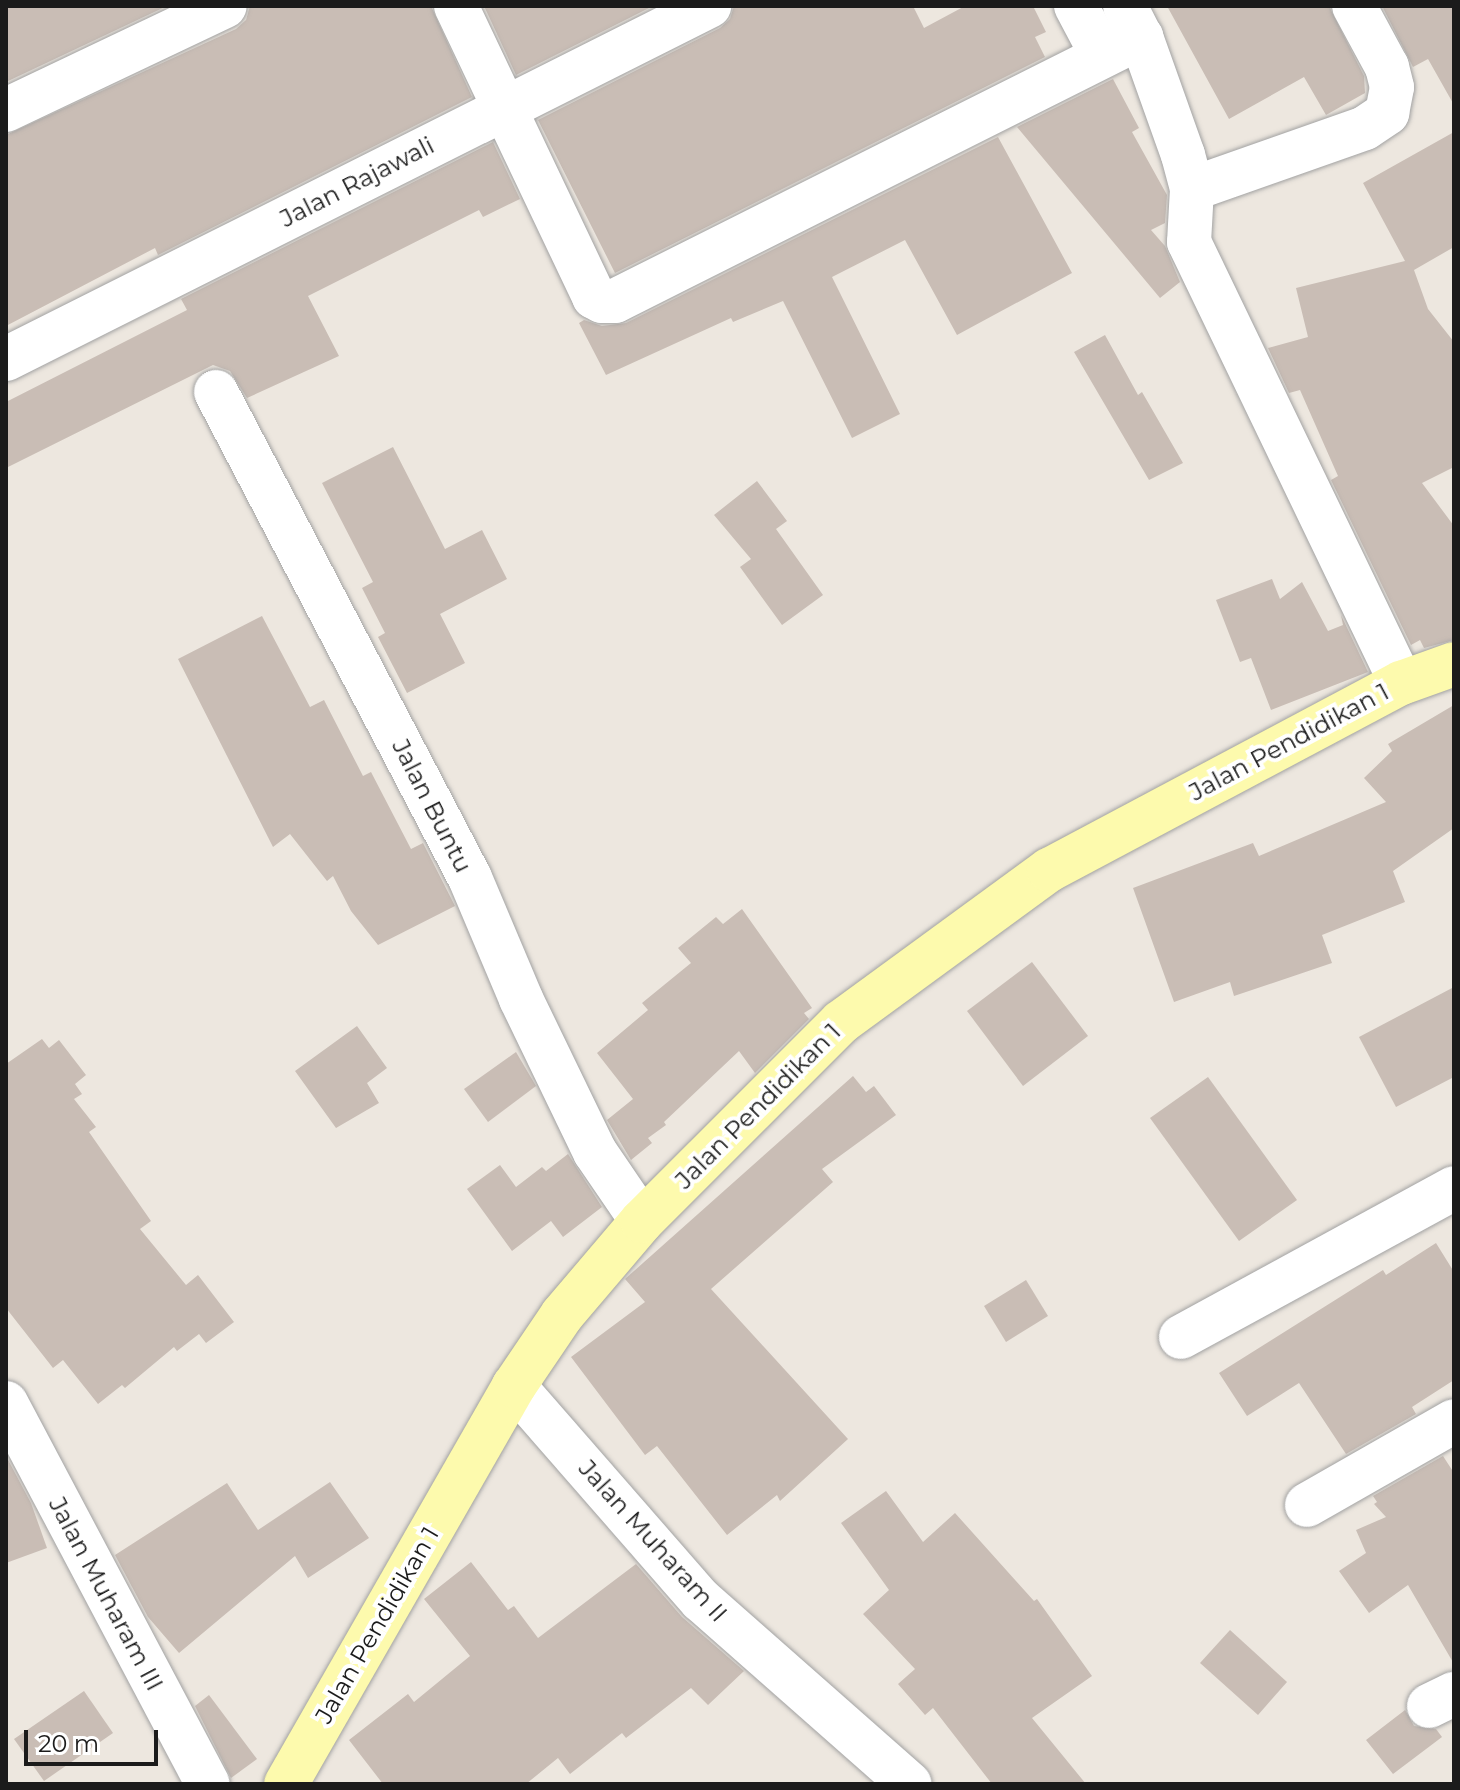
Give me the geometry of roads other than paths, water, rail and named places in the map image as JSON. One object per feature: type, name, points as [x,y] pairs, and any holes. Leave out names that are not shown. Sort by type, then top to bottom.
[{"type":"street","points":[[456,6],[594,297],[602,301],[615,301],[1102,55],[1133,22],[1192,189],[1189,242],[1401,683]]},
{"type":"street","name":"Jalan Rajawali","points":[[6,359],[709,6]]},
{"type":"street","points":[[1076,6],[1102,55]]},
{"type":"street","points":[[1192,189],[1365,128],[1387,113],[1392,87],[1387,67],[1354,6]]},
{"type":"street","points":[[6,110],[205,10]]},
{"type":"street","name":"Jalan Buntu","points":[[216,392],[470,878],[521,999],[595,1152],[642,1221]]},
{"type":"street","name":"Jalan Pendidikan 1","points":[[286,1784],[514,1386],[562,1315],[642,1221],[841,1022],[1049,870],[1401,683],[1454,664]]},
{"type":"street","points":[[1181,1337],[1454,1188]]},
{"type":"street","name":"Jalan Muharam II","points":[[514,1386],[701,1600],[910,1784]]},
{"type":"street","name":"Jalan Muharam III","points":[[6,1403],[208,1784]]},
{"type":"street","points":[[1307,1505],[1454,1421]]}]
